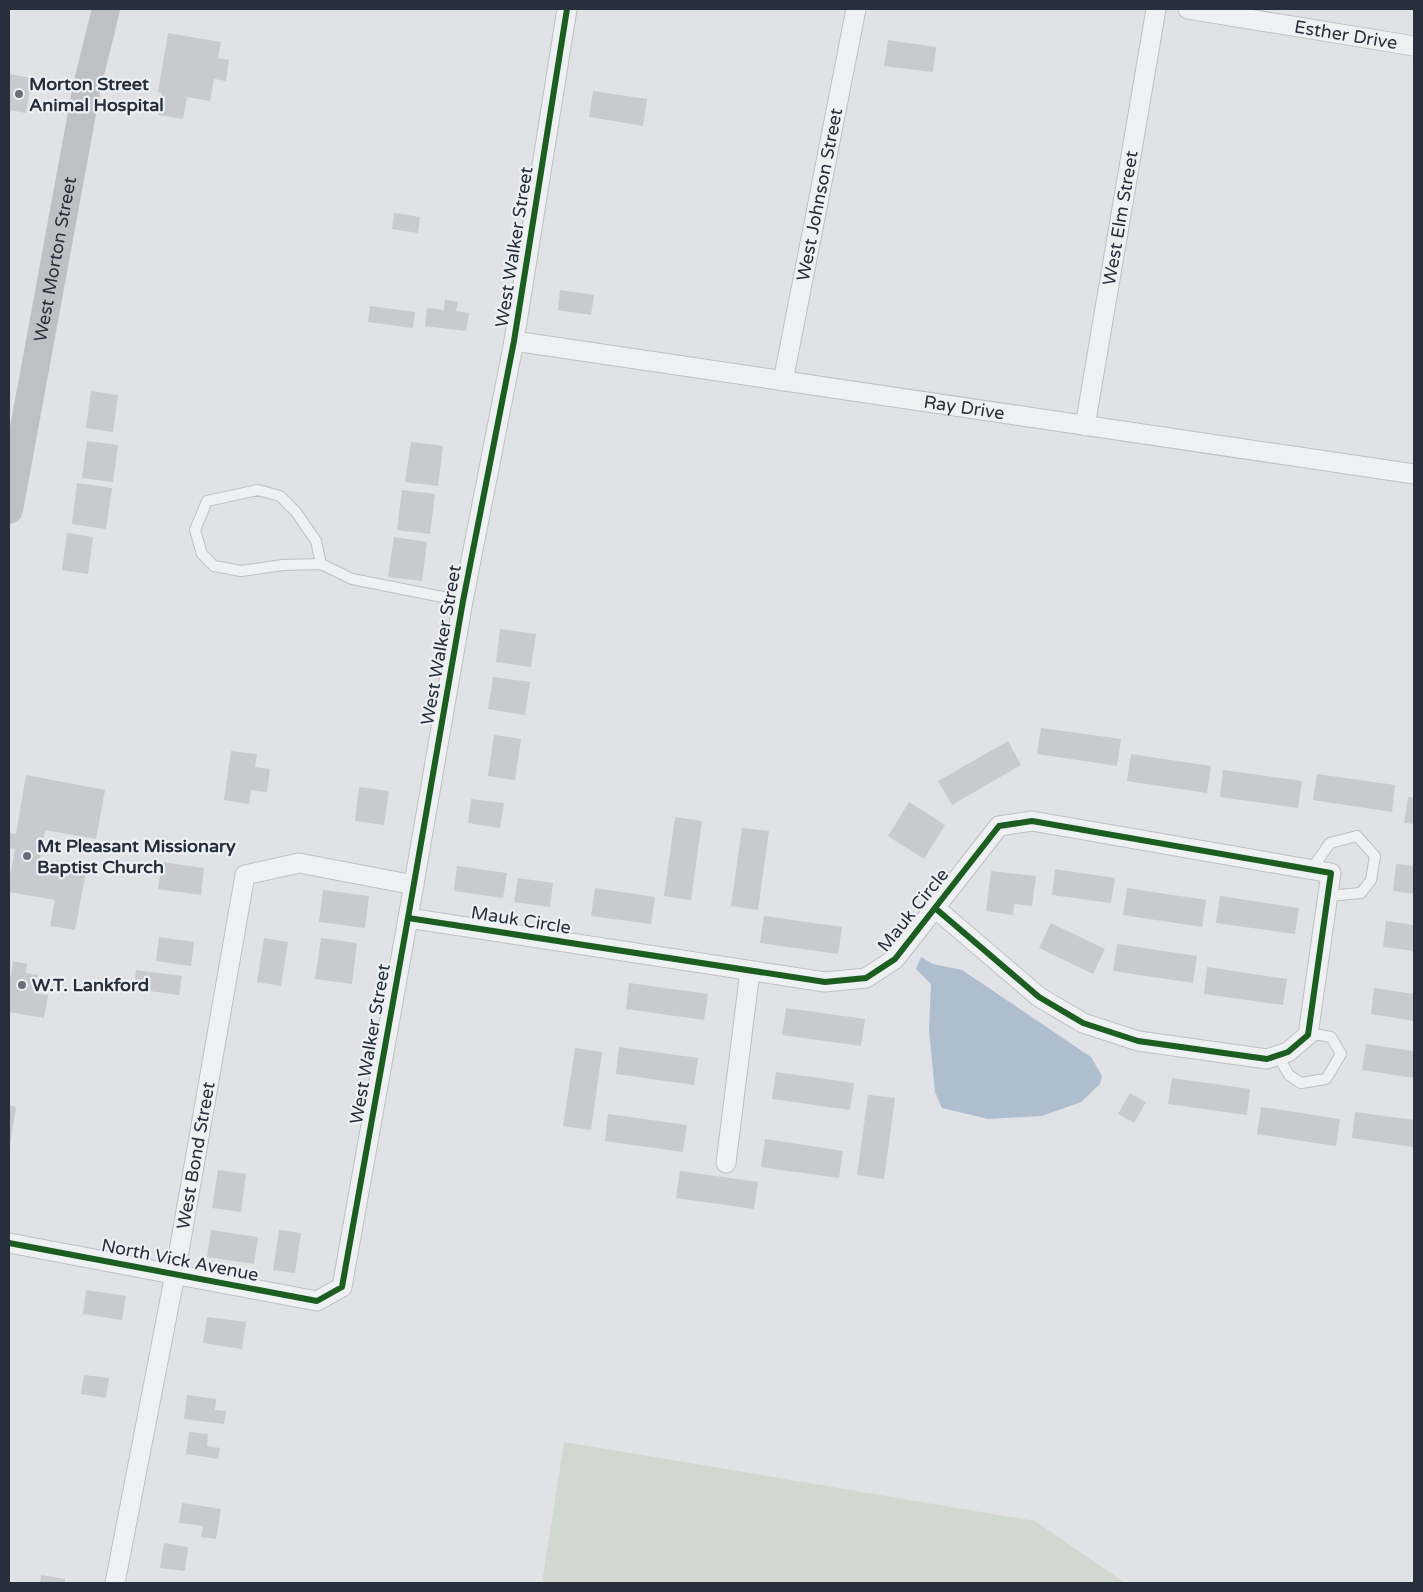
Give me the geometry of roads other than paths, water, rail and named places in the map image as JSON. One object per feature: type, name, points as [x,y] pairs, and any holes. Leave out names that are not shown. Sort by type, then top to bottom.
[{"type":"main road","name":"West Morton Street","points":[[9,510],[87,86],[106,9]]},
{"type":"street","name":"West Walker Street","points":[[342,1287],[463,601],[514,341],[567,9]]},
{"type":"street","name":"West Johnson Street","points":[[782,381],[856,9]]},
{"type":"street","name":"West Elm Street","points":[[1085,426],[1156,9]]},
{"type":"street","name":"Esther Drive","points":[[1188,9],[1414,46]]},
{"type":"street","name":"Ray Drive","points":[[514,341],[1414,474]]},
{"type":"street","name":"Mauk Circle","points":[[408,918],[825,982],[866,978],[896,959],[999,826],[1032,821],[1330,873],[1327,896]]},
{"type":"street","name":"West Bond Street","points":[[115,1583],[175,1274],[245,876],[299,863],[414,885]]},
{"type":"street","points":[[935,908],[1039,997],[1083,1023],[1138,1041],[1267,1059],[1288,1052],[1308,1035],[1327,896]]},
{"type":"street","points":[[726,1163],[750,971]]},
{"type":"street","name":"North Vick Avenue","points":[[9,1243],[317,1301],[342,1287]]},
{"type":"lane","points":[[320,564],[316,540],[296,512],[280,496],[258,490],[207,501],[195,530],[202,554],[214,566],[241,571],[283,565],[320,564],[352,579],[463,601]]},
{"type":"lane","points":[[1311,870],[1330,843],[1357,836],[1375,856],[1371,880],[1361,893],[1327,896]]},
{"type":"lane","points":[[1278,1056],[1289,1075],[1301,1083],[1326,1079],[1341,1054],[1331,1037],[1308,1033]]},
{"type":"water","points":[[921,957],[933,964],[962,970],[1091,1057],[1102,1076],[1100,1084],[1081,1102],[1042,1116],[988,1119],[942,1108],[935,1092],[929,1030],[931,984],[916,969]]},
{"type":"place","name":"Morton Street Animal Hospital","points":[[19,94]]},
{"type":"place","name":"Mt Pleasant Missionary Baptist Church","points":[[27,856]]},
{"type":"place","name":"W.T. Lankford","points":[[22,985]]}]
